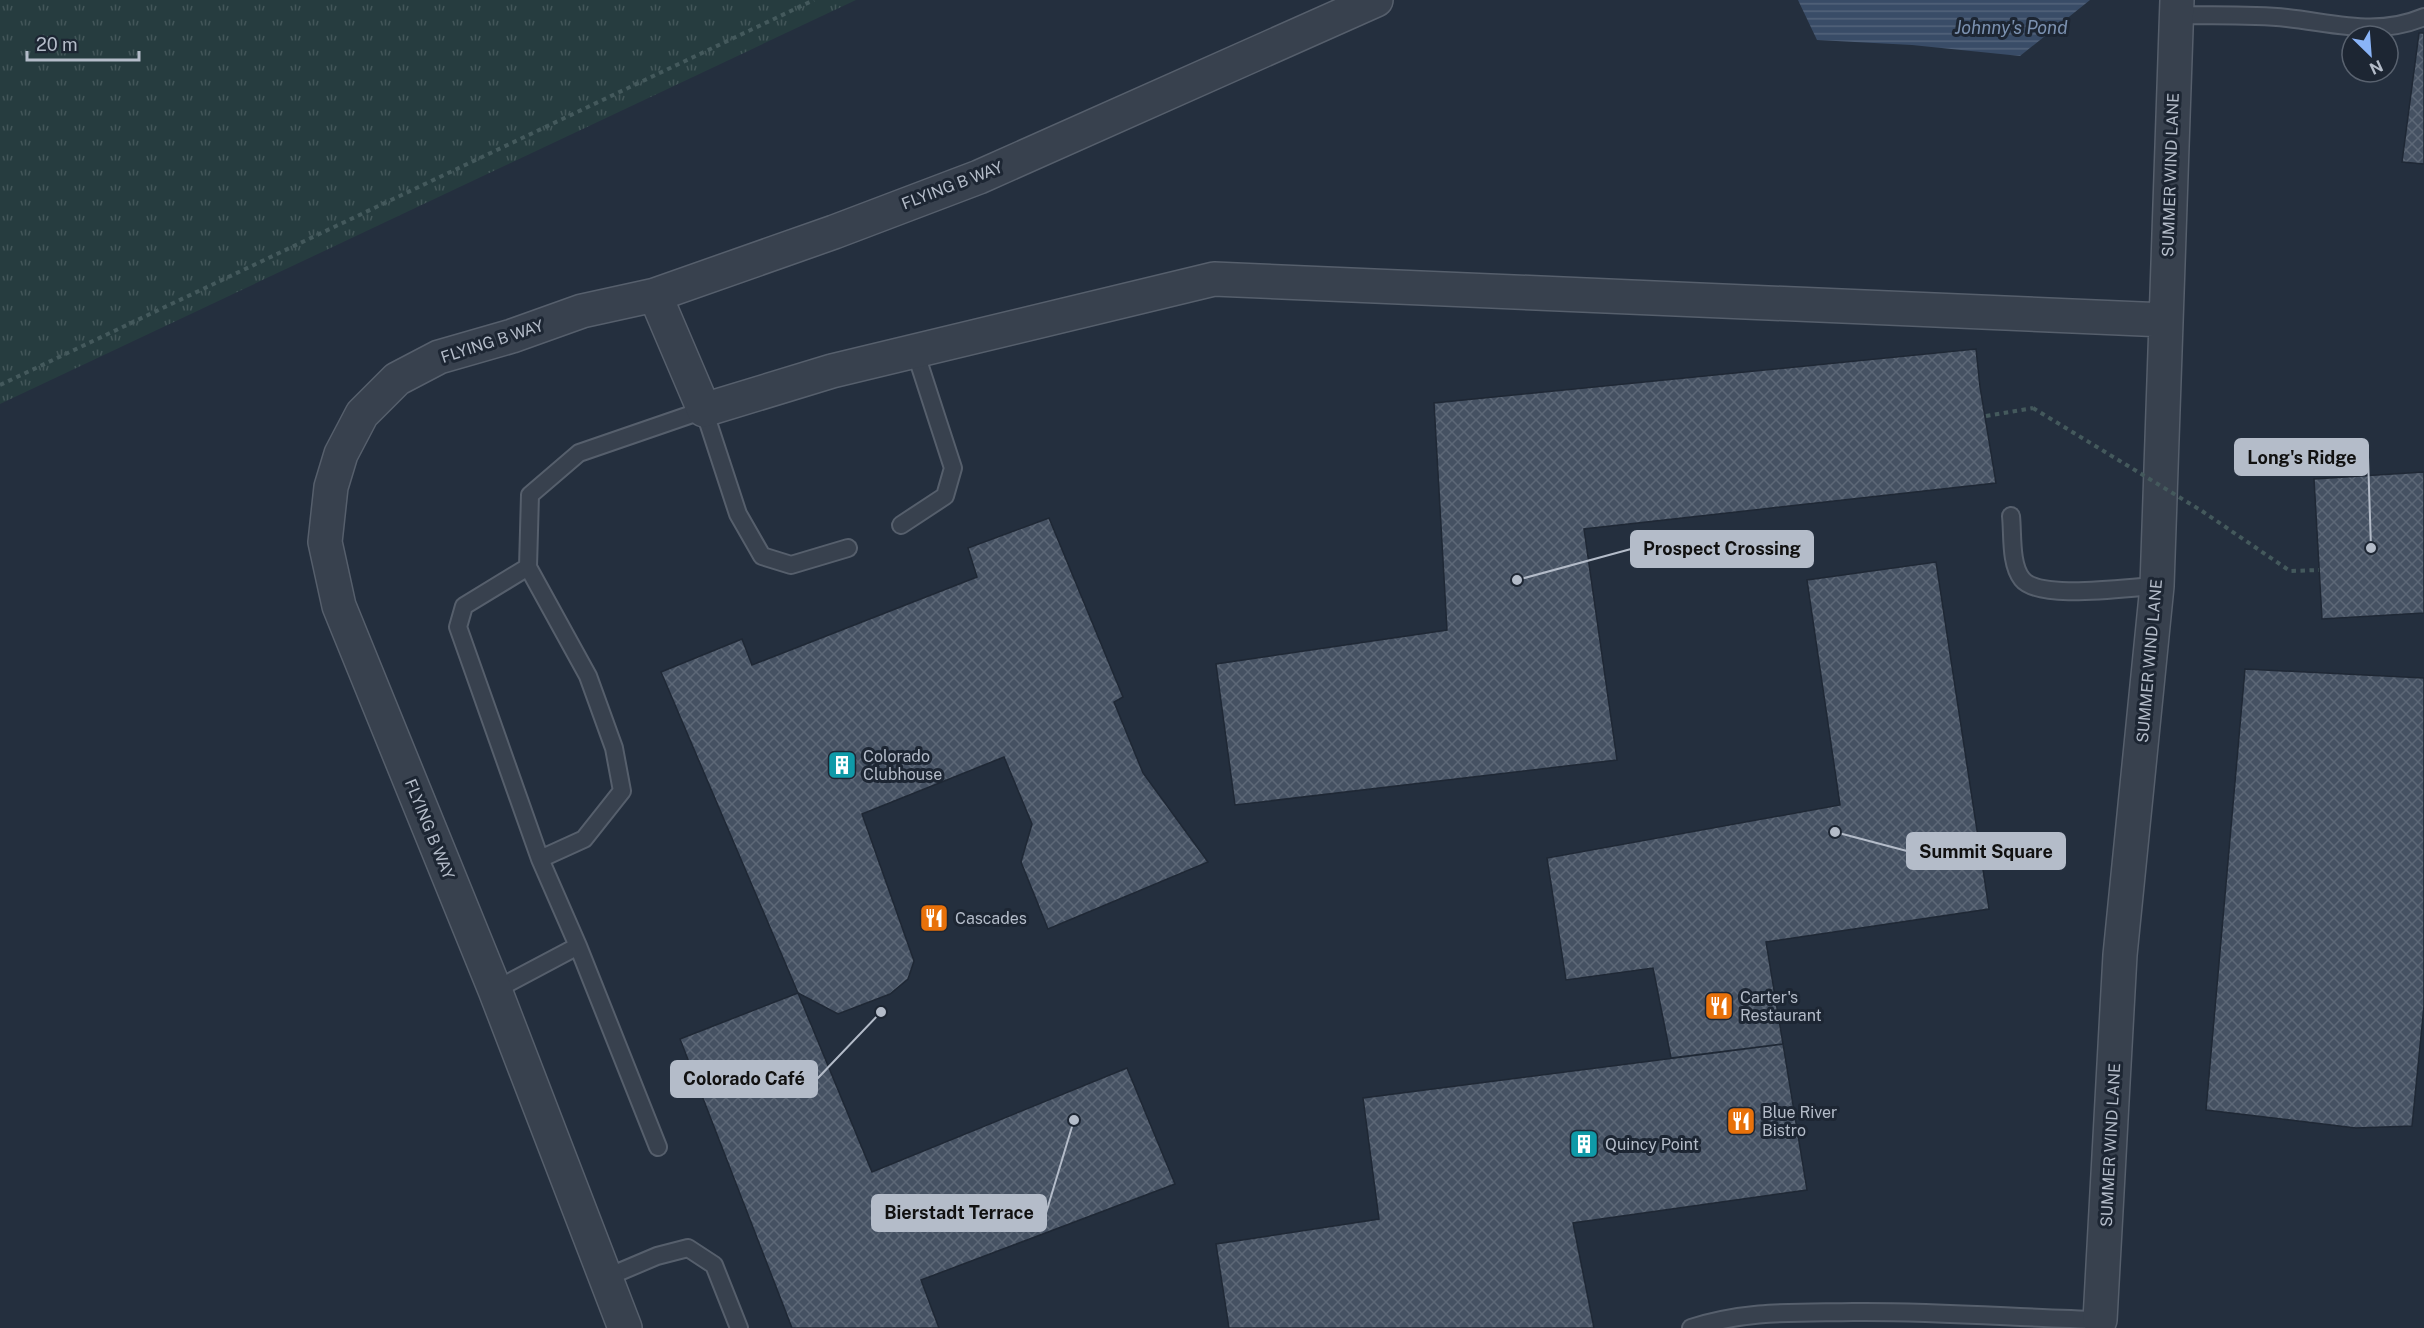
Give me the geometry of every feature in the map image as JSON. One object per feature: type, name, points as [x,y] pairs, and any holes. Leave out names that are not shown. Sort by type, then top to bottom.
[{"type":"street","name":"FLYING B WAY","points":[[625,1328],[495,990],[339,606],[325,542],[331,487],[341,454],[362,414],[397,379],[439,357],[512,336],[582,311],[655,295],[834,232],[980,177],[1376,0]]},
{"type":"street","name":"SUMMER WIND LANE","points":[[2100,1320],[2120,955],[2157,586],[2176,7]]},
{"type":"street","points":[[655,295],[704,410],[832,371],[1214,279],[2165,320]]},
{"type":"lane","points":[[2176,7],[2286,18],[2339,28],[2381,27],[2424,17]]},
{"type":"lane","points":[[901,525],[945,496],[953,468],[915,351]]},
{"type":"lane","points":[[540,859],[584,839],[622,791],[614,748],[588,676],[528,567],[530,495],[579,453],[704,410],[738,514],[762,556],[791,565],[848,548]]},
{"type":"lane","points":[[2011,516],[2021,578],[2032,588],[2050,591],[2157,586]]},
{"type":"lane","points":[[528,567],[464,606],[458,627],[540,859],[578,946],[658,1146]]},
{"type":"lane","points":[[495,990],[578,946]]},
{"type":"lane","points":[[605,1278],[657,1256],[688,1248],[714,1265],[739,1328]]},
{"type":"lane","points":[[1691,1328],[1725,1317],[1781,1311],[1955,1313],[2100,1320]]},
{"type":"path","points":[[0,385],[814,0]]},
{"type":"path","points":[[1986,416],[2033,408],[2202,511],[2290,572],[2319,570]]},
{"type":"green space","points":[[0,0],[856,0],[0,404]]},
{"type":"water","name":"Johnny's Pond","points":[[1798,0],[2090,0],[2020,56],[1912,45],[1817,40]]},
{"type":"building","points":[[2419,33],[2424,33],[2424,164],[2402,162]]},
{"type":"building","points":[[1976,349],[1996,483],[1584,529],[1617,760],[1235,805],[1216,664],[1447,630],[1434,403]]},
{"type":"building","points":[[2424,472],[2424,613],[2322,619],[2314,479]]},
{"type":"building","name":"Colorado Clubhouse","points":[[1049,518],[1123,697],[1114,702],[1143,773],[1208,862],[1048,929],[1021,862],[1032,824],[1004,757],[862,814],[914,961],[908,979],[890,994],[838,1014],[798,993],[661,672],[742,639],[752,665],[977,577],[968,548]]},
{"type":"building","points":[[1936,562],[1989,909],[1766,942],[1783,1044],[1671,1058],[1653,968],[1566,980],[1547,858],[1840,805],[1807,580]]},
{"type":"building","points":[[2245,669],[2424,678],[2424,1006],[2412,1126],[2356,1128],[2206,1110]]},
{"type":"building","points":[[798,993],[872,1172],[1127,1068],[1175,1184],[921,1280],[939,1328],[792,1328],[680,1039]]},
{"type":"building","name":"Quincy Point","points":[[1783,1044],[1807,1190],[1573,1223],[1594,1328],[1229,1328],[1216,1244],[1379,1219],[1363,1098]]},
{"type":"place","name":"Long's Ridge","points":[[2371,548]]},
{"type":"place","name":"Prospect Crossing","points":[[1517,580]]},
{"type":"place","name":"Colorado Clubhouse","points":[[842,765]]},
{"type":"place","name":"Summit Square","points":[[1835,832]]},
{"type":"place","name":"Cascades","points":[[934,918]]},
{"type":"place","name":"Carter's Restaurant","points":[[1719,1006]]},
{"type":"place","name":"Colorado Café","points":[[881,1012]]},
{"type":"place","name":"Bierstadt Terrace","points":[[1074,1120]]},
{"type":"place","name":"Blue River Bistro","points":[[1741,1121]]},
{"type":"place","name":"Quincy Point","points":[[1584,1144]]}]
